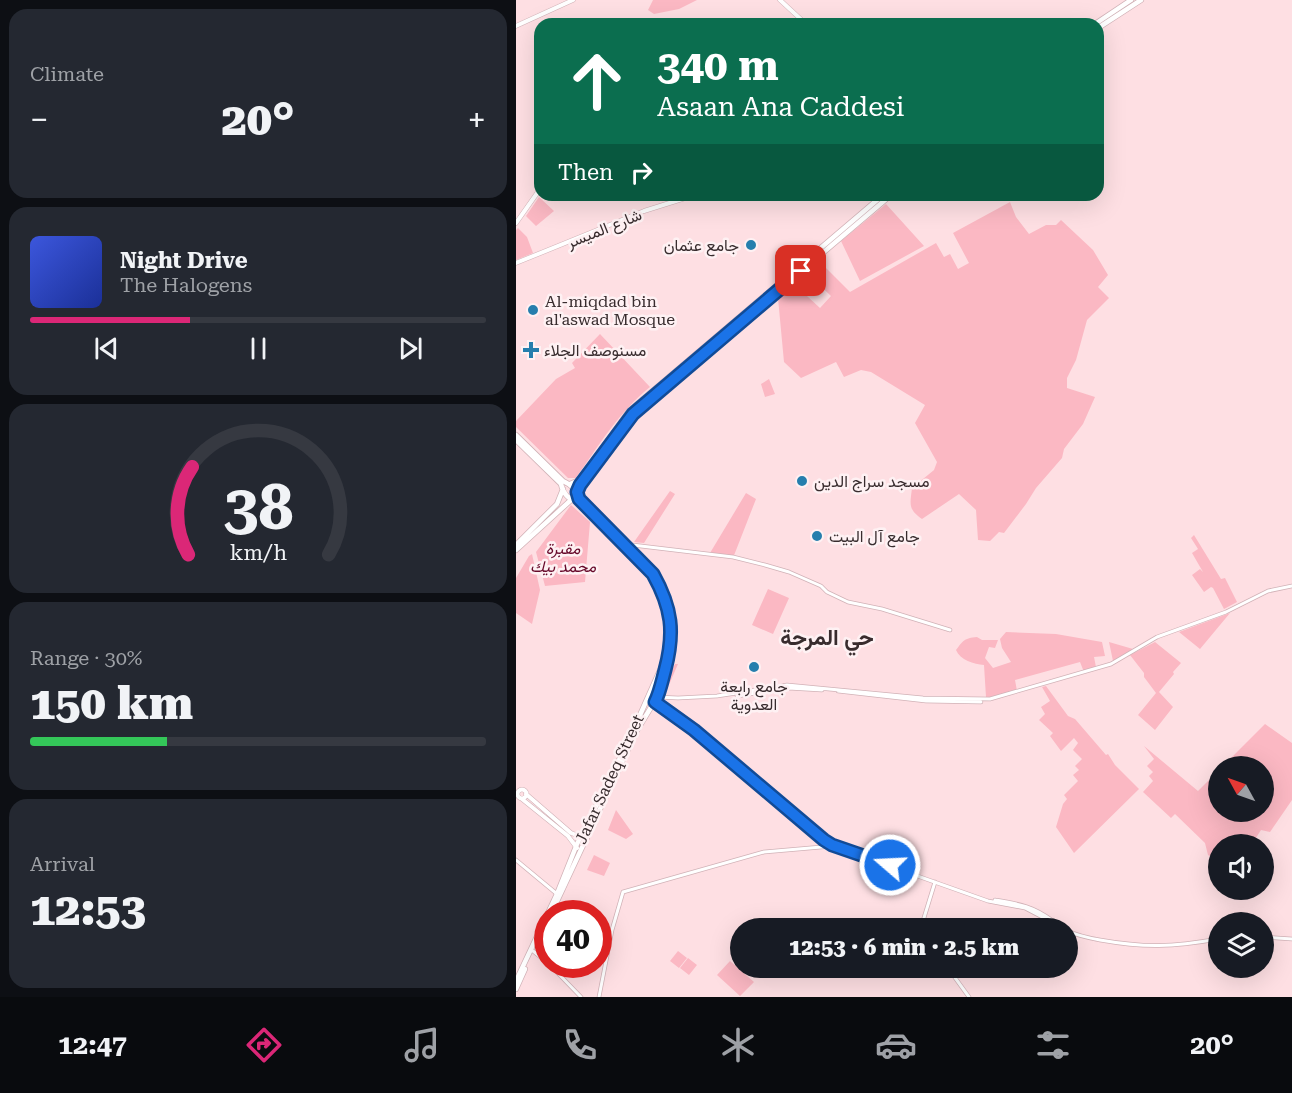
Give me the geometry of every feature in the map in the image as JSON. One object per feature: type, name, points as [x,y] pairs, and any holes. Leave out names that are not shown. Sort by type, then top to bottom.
[{"type":"main road","points":[[516,26],[573,0]]},
{"type":"main road","points":[[780,0],[800,18]]},
{"type":"main road","points":[[1104,18],[1131,0]]},
{"type":"main road","points":[[1104,24],[1141,0]]},
{"type":"main road","points":[[516,223],[534,198]]},
{"type":"main road","name":"شارع الميسر","points":[[516,264],[644,211],[675,201]]},
{"type":"main road","points":[[516,545],[557,504],[564,488],[583,475],[629,411],[876,201]]},
{"type":"main road","points":[[516,550],[577,496],[580,485],[633,414],[884,201]]},
{"type":"main road","name":"Jafar Sadeq Street","points":[[516,435],[563,482],[570,484],[577,492],[579,499],[653,574],[662,589],[669,609],[671,630],[670,651],[660,691],[636,732],[584,837],[576,847],[516,981]]},
{"type":"main road","name":"Jafar Sadeq Street","points":[[516,440],[561,484],[563,492],[570,500],[577,502],[651,577],[665,608],[668,631],[667,648],[661,668],[584,837],[582,850],[558,900]]},
{"type":"main road","points":[[652,687],[657,685],[660,691]]},
{"type":"main road","points":[[642,708],[648,712]]},
{"type":"main road","points":[[516,786],[571,833],[584,837]]},
{"type":"main road","points":[[521,790],[517,794],[522,799],[582,850]]},
{"type":"main road","points":[[522,799],[526,794]]},
{"type":"main road","points":[[516,989],[533,951]]},
{"type":"street","points":[[624,544],[733,557],[765,565],[789,572],[821,586],[827,592],[848,602],[882,609],[950,630]]},
{"type":"street","points":[[656,700],[722,697],[791,688],[926,701],[995,700],[1116,662],[1157,637],[1226,612],[1268,591],[1292,586]]},
{"type":"street","points":[[656,700],[718,696],[787,685],[923,698],[990,699],[1075,676]]},
{"type":"street","points":[[656,700],[819,837],[832,845],[987,899],[1025,905],[1048,918]]},
{"type":"street","points":[[656,700],[830,846],[988,901],[1025,908],[1044,918]]},
{"type":"street","points":[[599,997],[612,930],[623,892],[765,852],[830,846]]},
{"type":"street","points":[[516,860],[556,894]]},
{"type":"street","points":[[924,918],[935,882]]},
{"type":"street","points":[[1078,935],[1110,942],[1154,947],[1208,940]]},
{"type":"street","points":[[1274,938],[1292,939]]},
{"type":"street","points":[[562,978],[581,997]]},
{"type":"street","points":[[955,978],[969,997]]},
{"type":"green space","points":[[653,0],[697,0],[679,9],[654,14],[648,10]]},
{"type":"green space","points":[[536,201],[543,201],[554,211],[536,226],[526,216]]},
{"type":"green space","points":[[1010,202],[1016,217],[1029,234],[1046,225],[1056,225],[1061,220],[1093,250],[1108,275],[1098,287],[1109,298],[1087,320],[1076,360],[1067,378],[1067,388],[1095,397],[1083,424],[1064,449],[1062,458],[1036,488],[1004,533],[999,532],[990,541],[978,540],[976,510],[959,494],[922,519],[912,509],[912,488],[934,470],[937,462],[915,423],[925,405],[871,372],[861,370],[844,377],[836,362],[801,378],[784,362],[778,298],[795,285],[820,308],[831,296],[808,274],[821,263],[850,292],[936,243],[944,257],[950,254],[958,269],[969,263],[953,233]]},
{"type":"green space","points":[[886,204],[924,246],[860,281],[841,241]]},
{"type":"green space","points":[[518,228],[527,237],[533,253],[516,260],[516,230]]},
{"type":"green space","points":[[600,334],[650,387],[619,418],[576,478],[568,478],[516,427],[516,421],[556,379],[575,368],[572,363]]},
{"type":"green space","points":[[769,379],[775,394],[765,397],[761,384]]},
{"type":"green space","points":[[670,491],[675,494],[644,543],[634,542]]},
{"type":"green space","points":[[746,493],[756,499],[733,558],[710,553]]},
{"type":"green space","name":"مقبرة محمد بيك","points":[[571,505],[590,522],[585,582],[545,586],[536,552]]},
{"type":"green space","points":[[1194,535],[1221,579],[1225,578],[1237,602],[1224,609],[1213,588],[1204,592],[1192,575],[1200,569],[1203,572],[1192,553],[1198,549],[1191,538]]},
{"type":"green space","points":[[532,554],[540,590],[532,624],[516,613],[516,578]]},
{"type":"green space","points":[[768,589],[789,598],[773,634],[752,625]]},
{"type":"green space","points":[[1230,613],[1200,649],[1179,632]]},
{"type":"green space","points":[[1006,632],[1056,634],[1102,642],[1105,656],[1094,657],[1096,667],[1084,672],[1080,662],[1015,680],[1017,691],[989,698],[986,697],[984,665],[964,659],[956,650],[962,642],[969,638],[998,640],[995,648],[989,647],[985,658],[993,668],[1011,662],[1002,648],[1000,639]]},
{"type":"green space","points":[[1109,642],[1133,649],[1113,661]]},
{"type":"green space","points":[[1155,642],[1181,663],[1159,692],[1173,707],[1155,730],[1138,715],[1156,693],[1130,655]]},
{"type":"green space","points":[[675,664],[678,664],[665,694],[661,694],[667,673],[670,671],[669,667],[673,668]]},
{"type":"green space","points":[[1046,686],[1068,716],[1075,719],[1139,789],[1074,853],[1056,827],[1063,804],[1067,799],[1064,795],[1078,781],[1073,775],[1079,770],[1075,766],[1082,759],[1073,750],[1078,743],[1074,738],[1061,751],[1050,736],[1053,733],[1039,720],[1045,714],[1041,707],[1050,701],[1042,687]]},
{"type":"green space","points":[[1265,724],[1292,743],[1292,800],[1270,832],[1261,830],[1258,834],[1208,834],[1208,855],[1205,843],[1175,814],[1171,818],[1143,792],[1153,781],[1149,776],[1153,772],[1147,766],[1154,759],[1144,746],[1198,791],[1208,781],[1208,822],[1274,822],[1274,756],[1233,756]]},
{"type":"green space","points":[[616,810],[633,834],[626,839],[608,830]]},
{"type":"green space","points":[[594,855],[610,863],[604,876],[587,870]]},
{"type":"green space","points":[[678,951],[687,958],[679,968],[670,961]]},
{"type":"green space","points":[[688,958],[697,965],[689,975],[680,968]]},
{"type":"green space","points":[[730,961],[730,978],[749,978],[754,982],[740,996],[717,975]]},
{"type":"place","name":"جامع عثمان","points":[[751,245]]},
{"type":"place","name":"Al-miqdad bin al'aswad Mosque","points":[[533,310]]},
{"type":"place","name":"مسنوصف الجلاء","points":[[531,350]]},
{"type":"place","name":"مسجد سراج الدين","points":[[802,481]]},
{"type":"place","name":"جامع آل البيت","points":[[817,536]]},
{"type":"place","name":"جامع رابعة العدوية","points":[[754,667]]},
{"type":"district","name":"حي المرجة","points":[[827,637]]},
{"type":"route","points":[[801,271],[633,414],[577,492],[579,499],[653,574],[662,589],[669,609],[671,638],[660,691],[655,702],[694,730],[819,837],[832,845],[890,865]]}]
